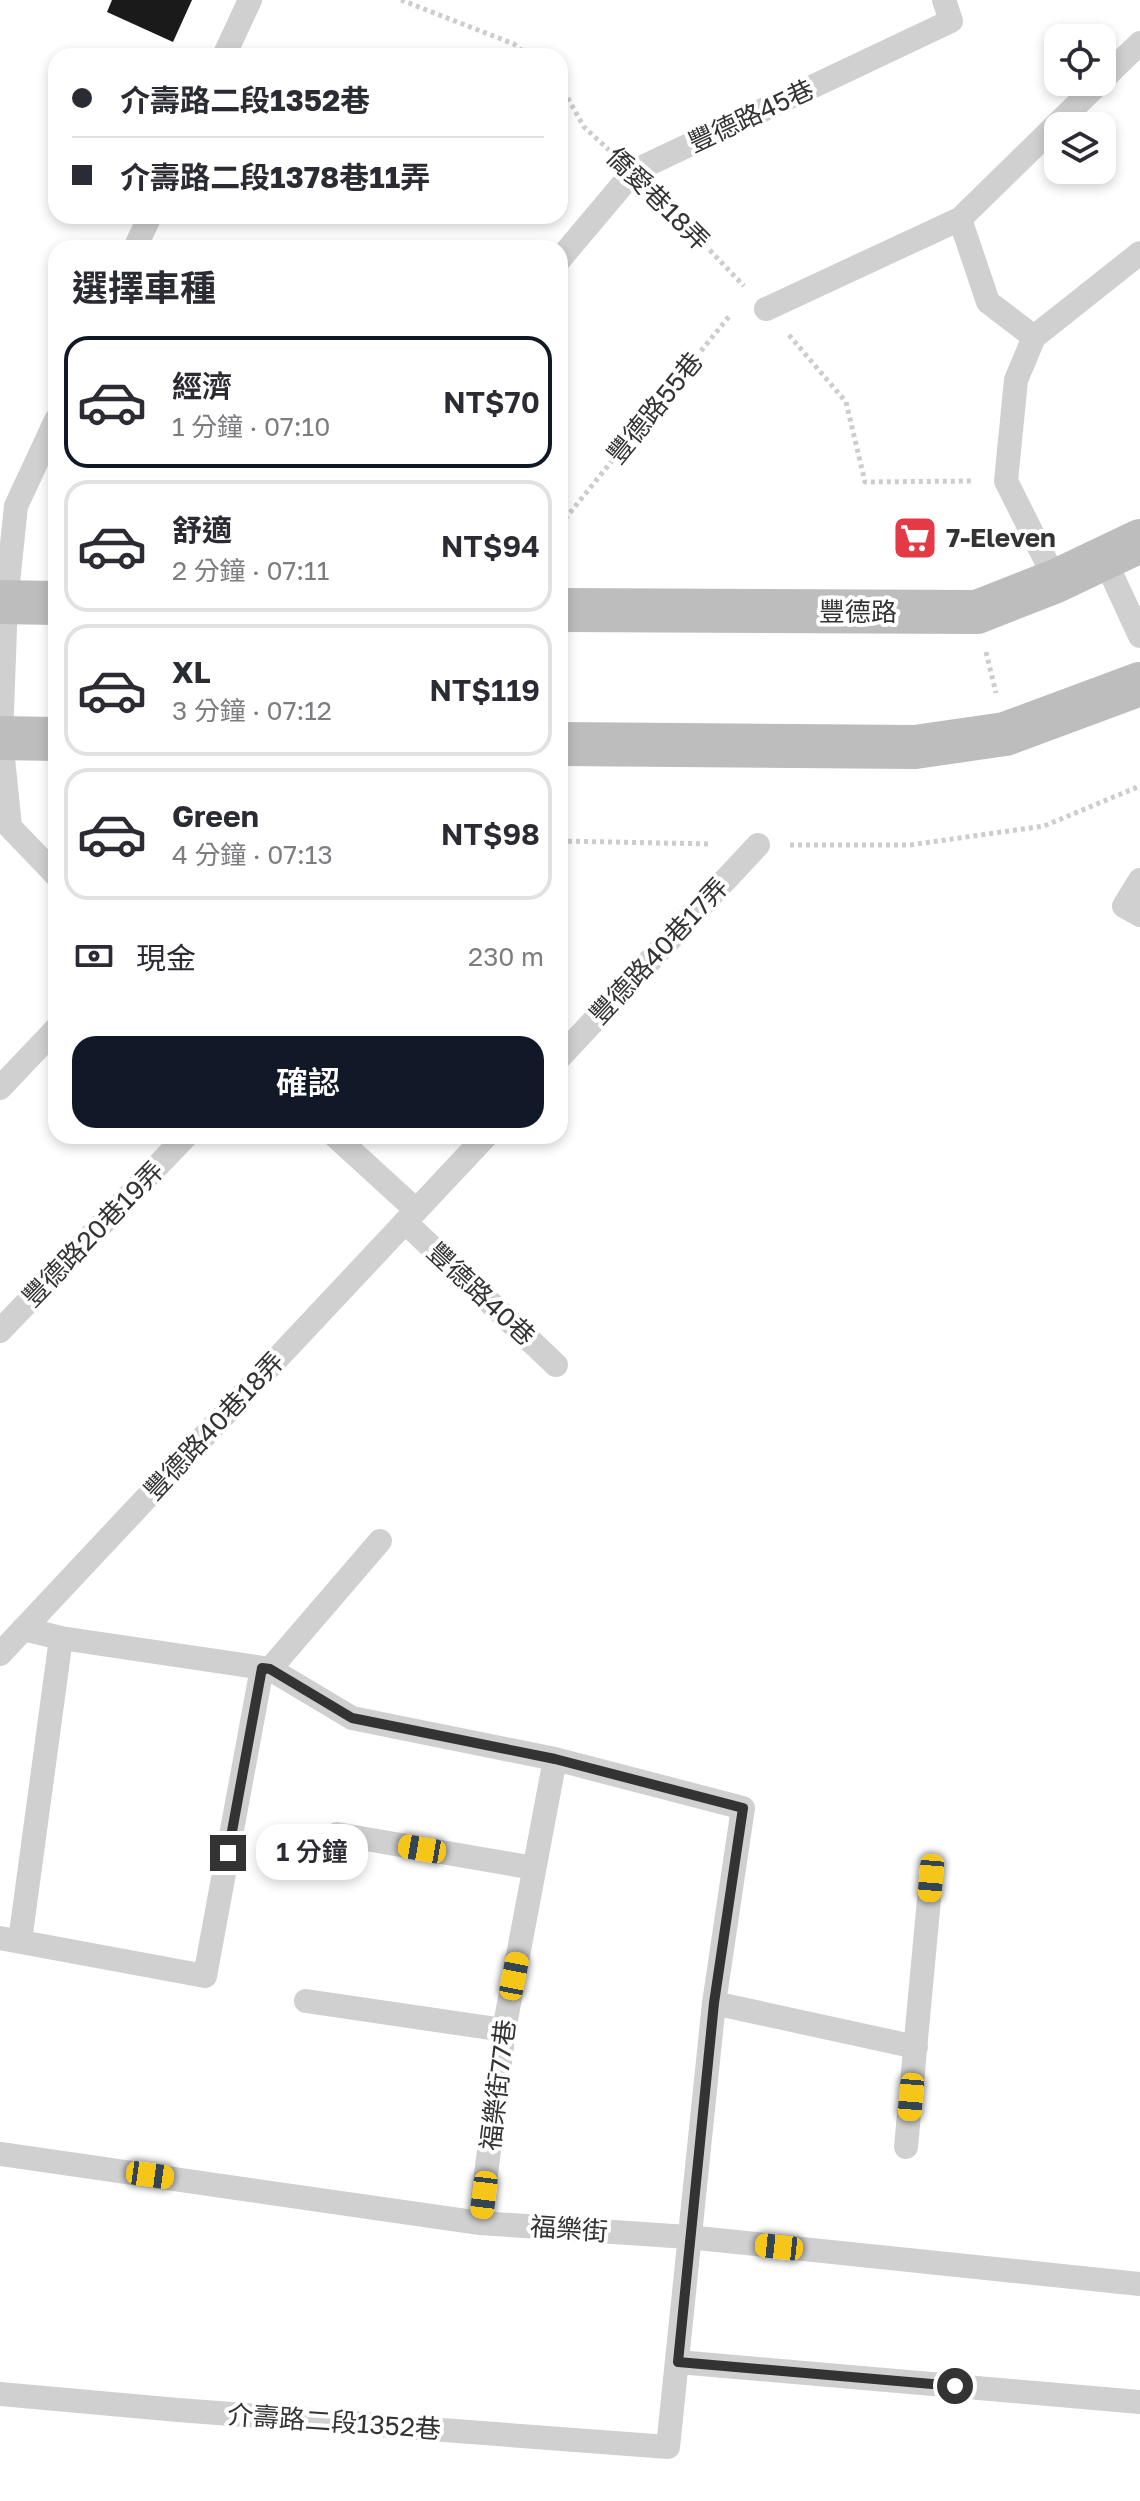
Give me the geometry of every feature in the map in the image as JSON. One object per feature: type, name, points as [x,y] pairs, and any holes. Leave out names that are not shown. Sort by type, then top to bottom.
[{"type":"main road","name":"豐德路","points":[[568,610],[977,612],[1056,581],[1122,550]]},
{"type":"main road","points":[[3,602],[48,603]]},
{"type":"main road","points":[[568,744],[915,747],[1005,734],[1140,684]]},
{"type":"main road","points":[[0,738],[48,739]]},
{"type":"lane","points":[[228,48],[250,0]]},
{"type":"lane","name":"豐德路45巷","points":[[568,249],[634,171],[951,21],[944,0]]},
{"type":"lane","points":[[1116,66],[1140,43]]},
{"type":"lane","points":[[758,300],[960,219],[1086,96]]},
{"type":"lane","points":[[960,219],[988,302],[1034,337]]},
{"type":"lane","points":[[1056,581],[1006,481],[1016,380],[1034,337],[1140,253]]},
{"type":"lane","points":[[48,437],[16,506],[3,602],[0,738],[5,833],[48,868]]},
{"type":"lane","points":[[1122,550],[1140,636]]},
{"type":"lane","name":"豐德路40巷17弄","points":[[568,1048],[758,845]]},
{"type":"lane","points":[[1140,880],[1124,906],[1140,915]]},
{"type":"lane","points":[[0,1088],[48,1037]]},
{"type":"lane","name":"豐德路20巷19弄","points":[[0,1331],[178,1144]]},
{"type":"lane","name":"豐德路40巷","points":[[343,1144],[556,1365]]},
{"type":"lane","points":[[411,1216],[478,1144]]},
{"type":"lane","name":"豐德路40巷18弄","points":[[0,1654],[411,1216]]},
{"type":"lane","points":[[61,1638],[10,1940],[205,1976],[266,1669],[380,1541]]},
{"type":"lane","points":[[23,1629],[61,1638],[266,1669],[352,1718],[555,1759],[743,1808],[714,2003],[688,2237],[678,2362],[1140,2402]]},
{"type":"lane","name":"福樂街77巷","points":[[480,2223],[504,2030],[555,1759]]},
{"type":"lane","points":[[337,1834],[534,1868]]},
{"type":"lane","points":[[906,2147],[931,1878]]},
{"type":"lane","points":[[306,2001],[504,2030]]},
{"type":"lane","points":[[714,2003],[916,2047]]},
{"type":"lane","name":"福樂街","points":[[0,2154],[480,2223],[688,2237],[1140,2284]]},
{"type":"lane","name":"介壽路二段1352巷","points":[[0,2394],[668,2447],[678,2362]]},
{"type":"path","points":[[401,0],[519,48]]},
{"type":"path","name":"僑愛巷18弄","points":[[568,98],[584,127],[634,171],[758,300],[846,402],[865,482],[1006,481]]},
{"type":"path","name":"豐德路55巷","points":[[568,516],[758,300]]},
{"type":"path","points":[[977,612],[1005,734]]},
{"type":"path","points":[[568,841],[910,845],[1044,826],[1140,786]]},
{"type":"building","points":[[112,0],[192,0],[173,42],[107,12]]},
{"type":"place","name":"7-Eleven","points":[[915,538]]},
{"type":"route","points":[[228,1853],[262,1668],[270,1669],[352,1718],[555,1759],[743,1808],[714,2003],[688,2237],[678,2362],[955,2386]]}]
